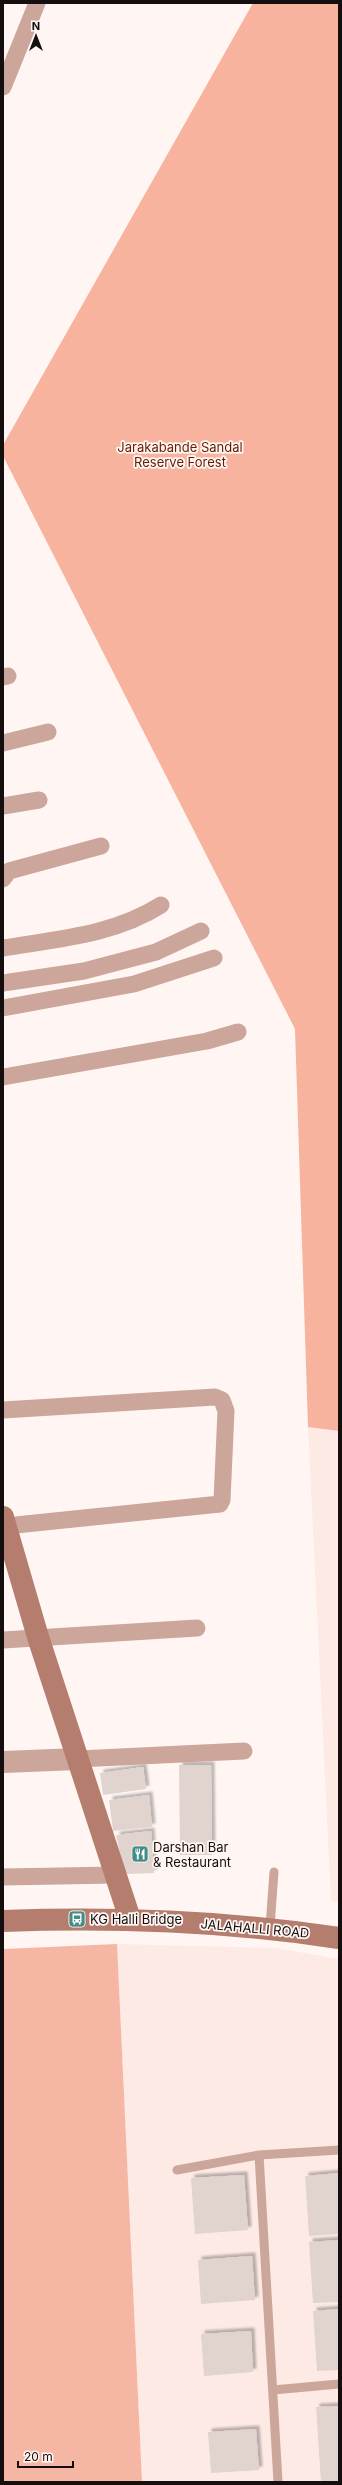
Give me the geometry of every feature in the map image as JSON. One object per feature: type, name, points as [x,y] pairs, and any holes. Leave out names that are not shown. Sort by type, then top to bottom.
[{"type":"main road","points":[[4,1521],[38,1637],[130,1919]]},
{"type":"main road","name":"JALAHALLI ROAD","points":[[3,1921],[130,1919],[270,1927],[339,1938]]},
{"type":"street","points":[[3,87],[37,3]]},
{"type":"street","points":[[3,743],[48,732]]},
{"type":"street","points":[[3,806],[39,800]]},
{"type":"street","points":[[3,879],[9,871],[101,846]]},
{"type":"street","points":[[3,948],[85,934],[115,927],[143,916],[161,905]]},
{"type":"street","points":[[3,983],[84,971],[156,952],[201,931]]},
{"type":"street","points":[[3,1008],[134,984],[214,958]]},
{"type":"street","points":[[3,1077],[207,1041],[238,1032]]},
{"type":"street","points":[[3,1410],[215,1397],[222,1400],[226,1411],[222,1500],[220,1504],[4,1521]]},
{"type":"street","points":[[3,1640],[197,1628]]},
{"type":"street","points":[[3,1762],[244,1751]]},
{"type":"street","points":[[3,1877],[115,1875]]},
{"type":"lane","points":[[270,1927],[274,1872]]},
{"type":"lane","points":[[177,2170],[259,2155],[339,2150]]},
{"type":"lane","points":[[259,2155],[278,2482]]},
{"type":"lane","points":[[273,2390],[339,2384]]},
{"type":"shaded area","points":[[308,1427],[339,1431],[339,1902],[331,1901]]},
{"type":"shaded area","points":[[117,1944],[275,1948],[339,1959],[339,2482],[142,2482]]},
{"type":"shaded area","points":[[117,1944],[142,2482],[3,2482],[3,1949]]},
{"type":"green space","name":"Jarakabande Sandal Reserve Forest","points":[[253,3],[339,3],[339,1431],[308,1427],[295,1029],[3,456],[3,445]]},
{"type":"building","points":[[179,1765],[211,1765],[212,1855],[180,1855]]},
{"type":"building","points":[[143,1767],[146,1789],[103,1795],[100,1773]]},
{"type":"building","points":[[149,1795],[152,1827],[113,1831],[109,1800]]},
{"type":"building","points":[[151,1831],[154,1873],[125,1874],[116,1835]]},
{"type":"building","points":[[339,2173],[339,2234],[309,2236],[305,2176]]},
{"type":"building","points":[[244,2175],[248,2230],[195,2234],[191,2178]]},
{"type":"building","points":[[339,2240],[339,2302],[313,2303],[309,2242]]},
{"type":"building","points":[[252,2256],[255,2300],[201,2304],[198,2260]]},
{"type":"building","points":[[339,2309],[339,2370],[317,2371],[313,2311]]},
{"type":"building","points":[[251,2331],[253,2372],[204,2376],[201,2334]]},
{"type":"building","points":[[339,2406],[339,2482],[321,2482],[316,2407]]},
{"type":"building","points":[[256,2429],[259,2470],[211,2473],[208,2432]]},
{"type":"place","name":"Darshan Bar & Restaurant","points":[[140,1854]]},
{"type":"place","name":"KG Halli Bridge","points":[[77,1919]]}]
